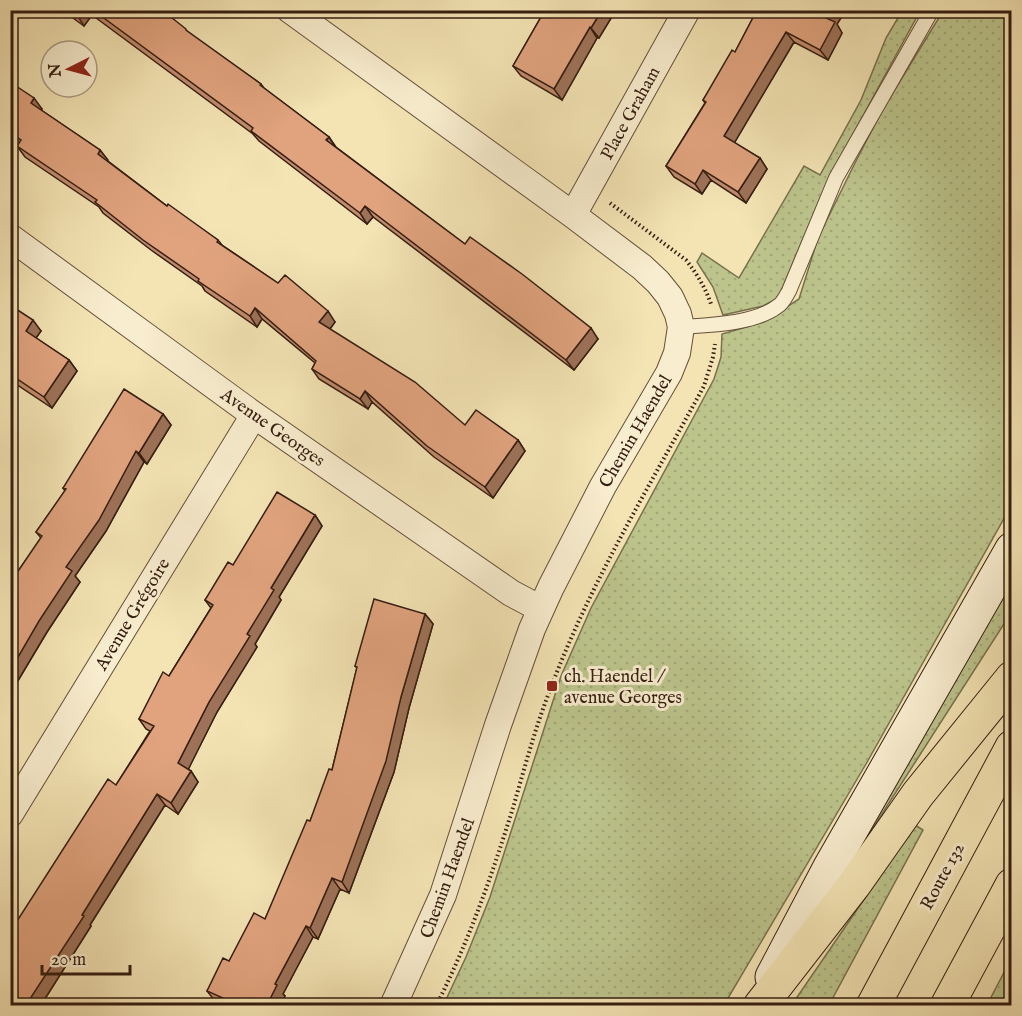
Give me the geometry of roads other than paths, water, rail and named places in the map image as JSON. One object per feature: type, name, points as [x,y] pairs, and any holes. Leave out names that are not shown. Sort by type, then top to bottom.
[{"type":"highway","points":[[758,1005],[854,885],[918,794],[1011,678]]},
{"type":"highway","name":"Route 132","points":[[873,1005],[1011,747]]},
{"type":"highway","points":[[947,1005],[1011,885]]},
{"type":"street","points":[[290,10],[573,215],[658,282],[675,305],[681,327]]},
{"type":"street","name":"Place Graham","points":[[573,215],[687,10]]},
{"type":"street","name":"Avenue Georges","points":[[10,237],[254,415],[511,593],[541,609]]},
{"type":"street","name":"Chemin Haendel","points":[[393,1005],[443,895],[513,682],[541,609],[603,486],[669,373],[677,353],[681,327]]},
{"type":"street","name":"Avenue Grégoire","points":[[10,814],[254,415]]},
{"type":"street","points":[[758,1005],[830,867],[1011,549]]},
{"type":"lane","points":[[681,327],[759,316],[779,306],[789,291],[836,178],[932,10]]},
{"type":"place","name":"ch. Haendel / avenue Georges","points":[[552,686]]}]
